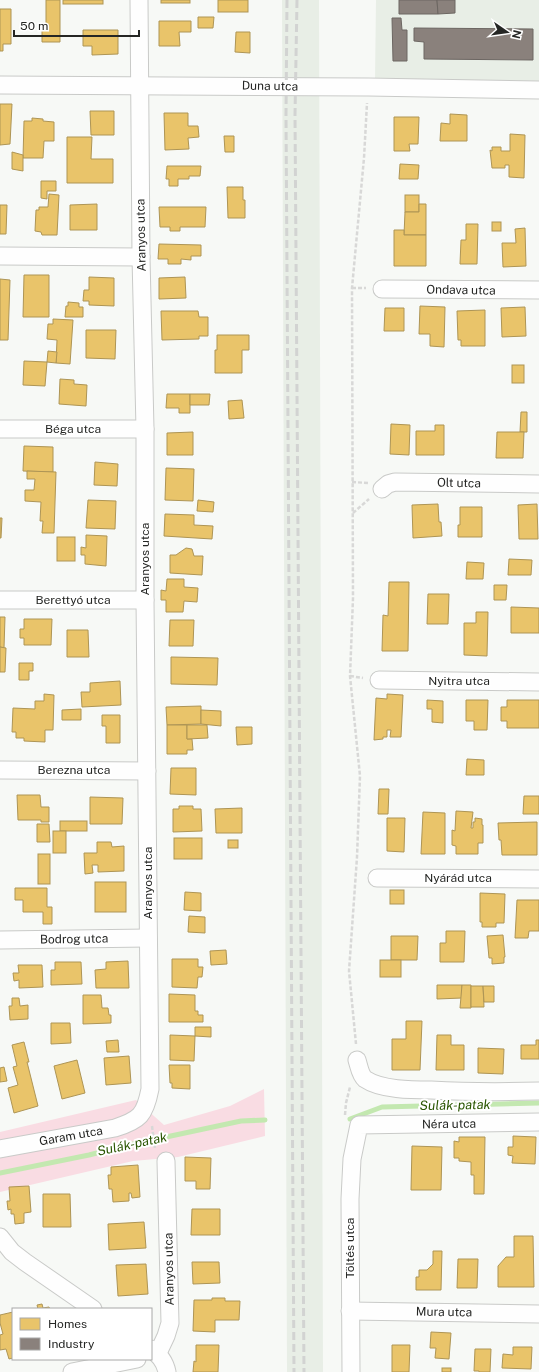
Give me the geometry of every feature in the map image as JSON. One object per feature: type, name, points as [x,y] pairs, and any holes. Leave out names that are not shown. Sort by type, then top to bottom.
[{"type":"street","name":"Aranyos utca","points":[[139,0],[141,257],[145,429],[145,600],[148,771],[150,1090],[146,1119]]},
{"type":"street","name":"Duna utca","points":[[0,85],[368,87],[539,90]]},
{"type":"street","points":[[0,256],[141,257]]},
{"type":"street","name":"Ondava utca","points":[[382,289],[539,290]]},
{"type":"street","name":"Béga utca","points":[[0,428],[145,429]]},
{"type":"street","name":"Olt utca","points":[[382,489],[388,484],[395,482],[539,484]]},
{"type":"street","name":"Berettyó utca","points":[[0,600],[145,600]]},
{"type":"street","name":"Nyitra utca","points":[[379,680],[539,682]]},
{"type":"street","name":"Berezna utca","points":[[0,770],[148,771]]},
{"type":"street","name":"Nyárád utca","points":[[377,878],[539,878]]},
{"type":"street","name":"Bodrog utca","points":[[0,940],[148,938]]},
{"type":"street","points":[[357,1060],[362,1076],[374,1084],[393,1088],[493,1092],[539,1091]]},
{"type":"street","name":"Garam utca","points":[[1,1149],[115,1128],[146,1119]]},
{"type":"street","name":"Néra utca","points":[[359,1125],[539,1122]]},
{"type":"street","name":"Töltés utca","points":[[351,1372],[350,1199],[352,1159],[359,1125]]},
{"type":"street","name":"Aranyos utca","points":[[161,1158],[170,1323],[166,1336],[153,1352],[165,1365],[167,1372]]},
{"type":"street","points":[[0,1237],[12,1252],[92,1308]]},
{"type":"street","name":"Mura utca","points":[[350,1311],[539,1314]]},
{"type":"street","points":[[72,1372],[132,1360]]},
{"type":"path","points":[[357,1060],[350,971],[360,776],[350,676],[353,598],[352,288],[363,174],[368,87]]},
{"type":"path","points":[[353,513],[382,489]]},
{"type":"path","points":[[359,1125],[353,1124],[345,1118],[349,1087],[354,1081],[362,1076]]},
{"type":"path","points":[[146,1119],[161,1158]]},
{"type":"shaded area","points":[[282,0],[319,0],[323,1372],[287,1372]]},
{"type":"shaded area","points":[[376,0],[539,0],[539,81],[375,80]]},
{"type":"shaded area","points":[[264,1089],[265,1136],[178,1157],[133,1161],[0,1192],[0,1132],[136,1100],[164,1125],[230,1106]]},
{"type":"building: Homes","points":[[46,0],[60,0],[60,42],[42,42],[42,25],[46,25]]},
{"type":"building: Homes","points":[[63,0],[103,0],[103,4],[63,4]]},
{"type":"building: Homes","points":[[161,0],[190,0],[190,3],[161,3]]},
{"type":"building: Homes","points":[[218,0],[248,0],[248,12],[218,12]]},
{"type":"building: Homes","points":[[0,9],[11,9],[11,44],[3,44],[3,51],[0,51]]},
{"type":"building: Homes","points":[[198,17],[214,17],[213,28],[198,28]]},
{"type":"building: Homes","points":[[159,21],[191,21],[191,32],[179,32],[180,46],[159,46]]},
{"type":"building: Homes","points":[[83,30],[118,30],[118,54],[92,55],[92,46],[83,46]]},
{"type":"building: Homes","points":[[236,32],[250,32],[250,53],[235,52]]},
{"type":"building: Homes","points":[[0,104],[12,104],[10,144],[0,145]]},
{"type":"building: Homes","points":[[90,111],[114,111],[114,135],[91,135]]},
{"type":"building: Homes","points":[[164,113],[188,113],[188,126],[198,126],[199,137],[188,138],[189,149],[165,150]]},
{"type":"building: Homes","points":[[450,114],[467,115],[467,141],[440,141],[441,123],[450,124]]},
{"type":"building: Homes","points":[[394,117],[419,117],[418,144],[409,144],[410,151],[394,151]]},
{"type":"building: Homes","points":[[32,118],[54,122],[54,141],[44,141],[43,158],[23,158],[24,121],[32,121]]},
{"type":"building: Homes","points":[[510,134],[525,135],[524,178],[509,177],[509,165],[505,165],[505,168],[492,168],[490,150],[492,151],[492,147],[501,147],[501,151],[510,151]]},
{"type":"building: Homes","points":[[224,136],[234,136],[234,152],[225,152]]},
{"type":"building: Homes","points":[[67,137],[92,137],[91,159],[113,159],[113,183],[67,183]]},
{"type":"building: Homes","points":[[12,152],[23,155],[23,171],[12,169]]},
{"type":"building: Homes","points":[[400,164],[419,165],[418,179],[399,179]]},
{"type":"building: Homes","points":[[167,166],[201,166],[200,176],[189,176],[189,179],[178,179],[178,186],[169,186],[169,179],[166,179]]},
{"type":"building: Homes","points":[[41,181],[56,181],[56,191],[47,191],[47,199],[41,198]]},
{"type":"building: Homes","points":[[227,187],[243,187],[245,218],[228,218]]},
{"type":"building: Homes","points":[[49,194],[59,195],[57,235],[42,235],[41,232],[35,231],[36,210],[39,210],[39,207],[48,207]]},
{"type":"building: Homes","points":[[405,195],[419,195],[419,212],[405,212]]},
{"type":"building: Homes","points":[[97,204],[97,230],[70,230],[70,205]]},
{"type":"building: Homes","points":[[419,204],[426,204],[426,235],[404,235],[405,212],[419,212]]},
{"type":"building: Homes","points":[[0,205],[7,205],[6,234],[0,234]]},
{"type":"building: Homes","points":[[159,207],[206,207],[205,227],[180,227],[180,231],[170,231],[170,227],[160,227]]},
{"type":"building: Homes","points":[[492,222],[501,222],[501,231],[492,231]]},
{"type":"building: Homes","points":[[466,224],[478,224],[477,264],[460,264],[461,240],[466,240]]},
{"type":"building: Homes","points":[[525,228],[526,266],[503,267],[502,243],[516,243],[515,229]]},
{"type":"building: Homes","points":[[394,230],[404,230],[404,235],[426,235],[426,266],[394,266]]},
{"type":"building: Homes","points":[[159,244],[201,245],[201,256],[191,256],[191,260],[181,259],[181,264],[168,264],[168,259],[158,259]]},
{"type":"building: Homes","points":[[24,275],[49,275],[49,317],[23,317]]},
{"type":"building: Homes","points":[[89,277],[114,278],[114,306],[89,305],[89,301],[83,301],[84,290],[89,290]]},
{"type":"building: Homes","points":[[185,277],[186,298],[159,299],[159,278]]},
{"type":"building: Homes","points":[[0,279],[10,280],[8,340],[0,340]]},
{"type":"building: Homes","points":[[68,302],[79,303],[79,307],[83,307],[83,317],[65,317]]},
{"type":"building: Homes","points":[[420,306],[445,307],[444,347],[430,346],[430,334],[419,334]]},
{"type":"building: Homes","points":[[525,307],[526,336],[502,337],[501,308]]},
{"type":"building: Homes","points":[[385,308],[404,308],[404,331],[384,331]]},
{"type":"building: Homes","points":[[485,310],[485,346],[461,346],[461,340],[458,340],[457,311]]},
{"type":"building: Homes","points":[[161,311],[198,311],[199,317],[208,317],[208,336],[199,336],[199,339],[162,340]]},
{"type":"building: Homes","points":[[53,319],[73,320],[70,364],[56,363],[57,340],[47,339],[48,324],[53,324]]},
{"type":"building: Homes","points":[[86,330],[116,330],[115,359],[86,358]]},
{"type":"building: Homes","points":[[217,335],[249,335],[249,350],[242,350],[242,373],[215,373],[215,350],[217,350]]},
{"type":"building: Homes","points":[[48,351],[57,352],[56,363],[47,362]]},
{"type":"building: Homes","points":[[24,361],[47,362],[45,386],[23,385]]},
{"type":"building: Homes","points":[[512,365],[524,365],[524,383],[512,383]]},
{"type":"building: Homes","points":[[60,379],[74,380],[74,384],[87,385],[86,406],[59,404]]},
{"type":"building: Homes","points":[[167,394],[190,394],[190,413],[179,413],[179,408],[166,408]]},
{"type":"building: Homes","points":[[190,394],[210,394],[209,405],[190,405]]},
{"type":"building: Homes","points":[[242,400],[244,418],[229,419],[228,401]]},
{"type":"building: Homes","points":[[521,412],[527,412],[527,432],[520,432]]},
{"type":"building: Homes","points":[[391,424],[410,425],[409,455],[390,454]]},
{"type":"building: Homes","points":[[435,425],[444,425],[444,455],[416,455],[416,431],[435,431]]},
{"type":"building: Homes","points":[[193,432],[193,455],[167,455],[167,433]]},
{"type":"building: Homes","points":[[497,432],[524,432],[523,458],[496,458]]},
{"type":"building: Homes","points":[[24,446],[53,447],[53,472],[23,471]]},
{"type":"building: Homes","points":[[95,462],[118,464],[117,486],[94,485]]},
{"type":"building: Homes","points":[[166,468],[194,469],[193,501],[165,500]]},
{"type":"building: Homes","points":[[27,471],[56,472],[54,533],[42,533],[43,521],[40,521],[41,502],[25,501],[25,490],[34,490],[35,479],[27,479]]},
{"type":"building: Homes","points":[[88,500],[116,501],[115,529],[86,528]]},
{"type":"building: Homes","points":[[198,500],[214,502],[213,512],[197,511]]},
{"type":"building: Homes","points":[[438,504],[439,522],[441,522],[442,536],[413,538],[412,505]]},
{"type":"building: Homes","points":[[537,504],[538,539],[519,539],[518,505]]},
{"type":"building: Homes","points":[[460,507],[482,507],[482,537],[458,537]]},
{"type":"building: Homes","points":[[165,514],[194,515],[194,525],[213,526],[212,539],[164,536]]},
{"type":"building: Homes","points":[[0,518],[2,518],[1,538],[0,538]]},
{"type":"building: Homes","points":[[86,535],[107,536],[106,566],[85,564],[85,555],[81,555],[81,547],[86,548]]},
{"type":"building: Homes","points":[[57,537],[75,537],[75,561],[57,561]]},
{"type":"building: Homes","points":[[186,548],[192,549],[194,556],[203,556],[202,575],[170,573],[170,555],[176,555]]},
{"type":"building: Homes","points":[[509,559],[532,560],[531,575],[508,575]]},
{"type":"building: Homes","points":[[467,562],[484,563],[483,579],[466,579]]},
{"type":"building: Homes","points":[[167,579],[184,579],[184,587],[198,588],[197,602],[184,601],[183,612],[166,612],[166,600],[161,600],[161,590],[166,591]]},
{"type":"building: Homes","points":[[389,582],[409,582],[408,651],[382,651],[383,615],[388,616]]},
{"type":"building: Homes","points":[[494,585],[507,585],[506,600],[494,600]]},
{"type":"building: Homes","points":[[428,594],[449,594],[448,624],[427,624]]},
{"type":"building: Homes","points":[[511,607],[539,608],[539,633],[511,633]]},
{"type":"building: Homes","points":[[476,612],[488,612],[487,656],[464,655],[464,623],[476,623]]},
{"type":"building: Homes","points":[[0,617],[5,617],[4,648],[0,647]]},
{"type":"building: Homes","points":[[24,619],[52,619],[51,645],[24,645],[24,638],[20,638],[20,629],[24,629]]},
{"type":"building: Homes","points":[[170,620],[194,620],[193,646],[169,646]]},
{"type":"building: Homes","points":[[67,630],[88,630],[89,657],[67,657]]},
{"type":"building: Homes","points":[[0,647],[6,648],[5,672],[0,672]]},
{"type":"building: Homes","points":[[171,657],[218,658],[217,685],[171,684]]},
{"type":"building: Homes","points":[[19,663],[33,663],[33,671],[29,671],[29,680],[19,680]]},
{"type":"building: Homes","points":[[120,681],[121,705],[82,707],[81,692],[90,692],[90,683]]},
{"type":"building: Homes","points":[[44,694],[54,695],[53,730],[45,730],[45,742],[24,741],[24,738],[16,738],[16,732],[12,732],[13,708],[35,709],[35,701],[44,701]]},
{"type":"building: Homes","points":[[387,694],[403,695],[401,737],[390,737],[391,730],[387,730],[387,737],[374,740],[376,698],[387,699]]},
{"type":"building: Homes","points":[[427,700],[443,701],[443,723],[432,722],[432,709],[427,709]]},
{"type":"building: Homes","points":[[466,700],[488,700],[487,730],[474,730],[474,721],[466,721]]},
{"type":"building: Homes","points":[[507,700],[539,700],[539,728],[507,728],[507,721],[501,721],[501,707],[507,707]]},
{"type":"building: Homes","points":[[201,706],[201,724],[167,725],[166,707]]},
{"type":"building: Homes","points":[[81,709],[81,720],[62,720],[62,710]]},
{"type":"building: Homes","points":[[201,710],[221,711],[221,726],[201,724]]},
{"type":"building: Homes","points":[[102,715],[120,715],[120,743],[106,743],[106,726],[102,726]]},
{"type":"building: Homes","points":[[167,725],[187,725],[187,739],[192,739],[193,750],[187,750],[187,754],[167,754]]},
{"type":"building: Homes","points":[[187,725],[207,725],[208,738],[187,739]]},
{"type":"building: Homes","points":[[236,727],[252,727],[252,744],[237,745]]},
{"type":"building: Homes","points":[[467,759],[484,760],[484,775],[466,775]]},
{"type":"building: Homes","points":[[171,768],[196,768],[196,795],[170,794]]},
{"type":"building: Homes","points":[[379,789],[389,789],[388,814],[378,814]]},
{"type":"building: Homes","points":[[17,795],[40,795],[41,807],[49,807],[49,822],[41,822],[41,820],[18,820]]},
{"type":"building: Homes","points":[[524,796],[539,796],[539,814],[523,814]]},
{"type":"building: Homes","points":[[90,797],[123,798],[122,824],[90,824]]},
{"type":"building: Homes","points":[[179,806],[193,806],[193,809],[201,809],[202,831],[173,832],[173,809],[179,809]]},
{"type":"building: Homes","points":[[242,808],[242,833],[216,833],[215,809]]},
{"type":"building: Homes","points":[[456,811],[473,812],[471,828],[473,828],[475,818],[482,819],[483,843],[478,843],[478,854],[456,854],[456,846],[452,845],[452,830],[455,831]]},
{"type":"building: Homes","points":[[423,812],[445,813],[445,854],[421,854]]},
{"type":"building: Homes","points":[[387,818],[405,818],[404,852],[387,851]]},
{"type":"building: Homes","points":[[60,821],[87,821],[87,831],[60,831]]},
{"type":"building: Homes","points":[[537,822],[537,855],[502,855],[498,823]]},
{"type":"building: Homes","points":[[37,824],[49,824],[50,842],[37,842]]},
{"type":"building: Homes","points":[[53,831],[66,831],[66,853],[53,853]]},
{"type":"building: Homes","points":[[174,838],[202,838],[202,859],[174,859]]},
{"type":"building: Homes","points":[[228,840],[238,840],[238,848],[228,848]]},
{"type":"building: Homes","points":[[97,842],[111,842],[112,847],[124,846],[124,871],[98,872],[98,865],[92,865],[93,873],[85,874],[84,853],[97,853]]},
{"type":"building: Homes","points":[[38,854],[50,854],[50,884],[38,884]]},
{"type":"building: Homes","points":[[95,882],[126,882],[126,912],[95,912]]},
{"type":"building: Homes","points":[[15,888],[47,888],[47,907],[52,907],[52,924],[43,924],[43,912],[23,912],[23,900],[15,900]]},
{"type":"building: Homes","points":[[390,890],[404,890],[404,904],[390,904]]},
{"type":"building: Homes","points":[[185,892],[201,893],[201,911],[184,910]]},
{"type":"building: Homes","points":[[480,893],[505,894],[504,923],[496,923],[496,927],[482,927],[482,922],[480,922]]},
{"type":"building: Homes","points":[[517,900],[539,900],[539,931],[529,931],[528,938],[515,938]]},
{"type":"building: Homes","points":[[189,916],[205,917],[205,933],[188,932]]},
{"type":"building: Homes","points":[[446,931],[465,931],[464,962],[440,962],[440,943],[446,943]]},
{"type":"building: Homes","points":[[503,935],[505,957],[504,963],[492,964],[492,958],[489,958],[487,936]]},
{"type":"building: Homes","points":[[391,936],[418,936],[417,960],[391,960]]},
{"type":"building: Homes","points":[[226,950],[227,964],[211,965],[210,951]]},
{"type":"building: Homes","points":[[172,959],[198,959],[198,967],[203,967],[202,977],[198,977],[197,988],[172,987]]},
{"type":"building: Homes","points":[[380,960],[401,960],[401,977],[380,977]]},
{"type":"building: Homes","points":[[128,961],[129,988],[96,988],[95,970],[106,969],[106,962]]},
{"type":"building: Homes","points":[[55,962],[81,962],[82,984],[51,985],[51,970],[55,970]]},
{"type":"building: Homes","points":[[18,965],[42,965],[43,987],[19,988],[19,980],[14,981],[13,973],[19,973]]},
{"type":"building: Homes","points":[[437,985],[462,985],[462,998],[437,999]]},
{"type":"building: Homes","points":[[462,985],[471,985],[471,1008],[460,1008]]},
{"type":"building: Homes","points":[[471,986],[483,986],[484,1007],[471,1007]]},
{"type":"building: Homes","points":[[483,986],[494,986],[494,1002],[484,1002]]},
{"type":"building: Homes","points":[[169,994],[195,995],[195,1011],[198,1011],[198,1015],[203,1015],[203,1022],[169,1022]]},
{"type":"building: Homes","points":[[83,995],[101,995],[102,1008],[108,1008],[109,1015],[111,1015],[111,1023],[83,1024]]},
{"type":"building: Homes","points":[[12,998],[19,998],[20,1006],[28,1005],[28,1019],[10,1020],[9,1006],[12,1006]]},
{"type":"building: Homes","points":[[406,1021],[422,1021],[420,1070],[392,1070],[392,1039],[406,1039]]},
{"type":"building: Homes","points":[[51,1023],[70,1023],[71,1043],[51,1044]]},
{"type":"building: Homes","points":[[195,1027],[211,1027],[211,1037],[195,1036]]},
{"type":"building: Homes","points":[[170,1035],[195,1036],[194,1061],[170,1060]]},
{"type":"building: Homes","points":[[437,1035],[451,1035],[451,1045],[464,1045],[464,1070],[436,1070]]},
{"type":"building: Homes","points":[[118,1040],[119,1052],[107,1052],[106,1041]]},
{"type":"building: Homes","points":[[536,1040],[539,1040],[539,1059],[521,1059],[521,1045],[536,1045]]},
{"type":"building: Homes","points":[[24,1042],[29,1062],[27,1062],[38,1106],[14,1113],[8,1088],[18,1085],[13,1067],[17,1066],[12,1045]]},
{"type":"building: Homes","points":[[478,1048],[504,1049],[503,1074],[478,1073]]},
{"type":"building: Homes","points":[[129,1056],[131,1083],[106,1085],[104,1058]]},
{"type":"building: Homes","points":[[77,1060],[85,1093],[62,1099],[54,1066]]},
{"type":"building: Homes","points":[[169,1065],[190,1065],[190,1089],[172,1088],[172,1083],[170,1083]]},
{"type":"building: Homes","points":[[4,1067],[7,1081],[0,1082],[0,1068]]},
{"type":"building: Homes","points":[[513,1136],[536,1137],[535,1164],[512,1163],[513,1156],[508,1155],[508,1147],[513,1147]]},
{"type":"building: Homes","points":[[459,1137],[485,1137],[484,1194],[474,1194],[474,1175],[471,1175],[471,1162],[459,1161],[459,1158],[454,1158],[454,1141],[459,1142]]},
{"type":"building: Homes","points":[[412,1146],[442,1147],[441,1190],[411,1190]]},
{"type":"building: Homes","points":[[185,1157],[211,1158],[210,1189],[196,1189],[196,1181],[185,1181]]},
{"type":"building: Homes","points":[[138,1165],[140,1197],[132,1198],[131,1193],[129,1193],[129,1201],[113,1202],[112,1189],[109,1189],[108,1175],[111,1175],[111,1167]]},
{"type":"building: Homes","points":[[29,1186],[31,1212],[24,1213],[24,1223],[15,1224],[14,1214],[11,1214],[11,1209],[8,1210],[7,1201],[10,1201],[9,1187]]},
{"type":"building: Homes","points":[[43,1194],[70,1194],[71,1227],[43,1227]]},
{"type":"building: Homes","points":[[192,1209],[220,1209],[220,1235],[191,1235]]},
{"type":"building: Homes","points":[[144,1222],[146,1248],[109,1250],[108,1224]]},
{"type":"building: Homes","points":[[514,1236],[533,1236],[534,1287],[498,1287],[498,1266],[506,1257],[514,1257]]},
{"type":"building: Homes","points":[[433,1251],[442,1251],[441,1290],[416,1290],[416,1277],[419,1277],[419,1270],[427,1270],[433,1264]]},
{"type":"building: Homes","points":[[458,1259],[478,1259],[477,1288],[457,1288]]},
{"type":"building: Homes","points":[[192,1262],[219,1262],[220,1283],[193,1284]]},
{"type":"building: Homes","points":[[146,1264],[148,1294],[118,1296],[116,1265]]},
{"type":"building: Homes","points":[[212,1298],[225,1298],[225,1301],[240,1301],[239,1320],[215,1320],[215,1332],[193,1331],[194,1300],[212,1300]]},
{"type":"building: Homes","points":[[42,1304],[43,1308],[38,1308],[37,1305]]},
{"type":"building: Homes","points":[[12,1312],[12,1358],[9,1359],[6,1349],[0,1350],[0,1335],[3,1334],[0,1323],[0,1315]]},
{"type":"building: Homes","points":[[431,1332],[451,1333],[449,1359],[435,1358],[436,1348],[430,1348]]},
{"type":"building: Homes","points":[[196,1345],[219,1345],[218,1372],[193,1372],[194,1361],[196,1362]]},
{"type":"building: Homes","points":[[392,1345],[410,1345],[409,1372],[392,1372]]},
{"type":"building: Homes","points":[[513,1347],[532,1347],[531,1369],[502,1368],[503,1354],[513,1355]]},
{"type":"building: Homes","points":[[475,1349],[491,1349],[490,1372],[474,1371]]},
{"type":"building: Homes","points":[[442,1368],[451,1368],[451,1372],[442,1372]]},
{"type":"building: Industry","points":[[399,0],[437,0],[438,14],[399,14]]},
{"type":"building: Industry","points":[[437,0],[455,0],[455,13],[438,14]]},
{"type":"building: Industry","points":[[392,18],[401,18],[402,30],[407,30],[407,61],[393,61]]},
{"type":"building: Industry","points":[[414,28],[533,29],[533,60],[424,59],[424,42],[414,41]]},
{"type":"waterway","name":"Sulák-patak","points":[[350,1119],[382,1107],[539,1103]]},
{"type":"waterway","name":"Sulák-patak","points":[[0,1173],[241,1121],[265,1120]]},
{"type":"railway","points":[[287,0],[286,115],[294,1372]]},
{"type":"railway","points":[[297,0],[295,115],[304,1372]]}]
